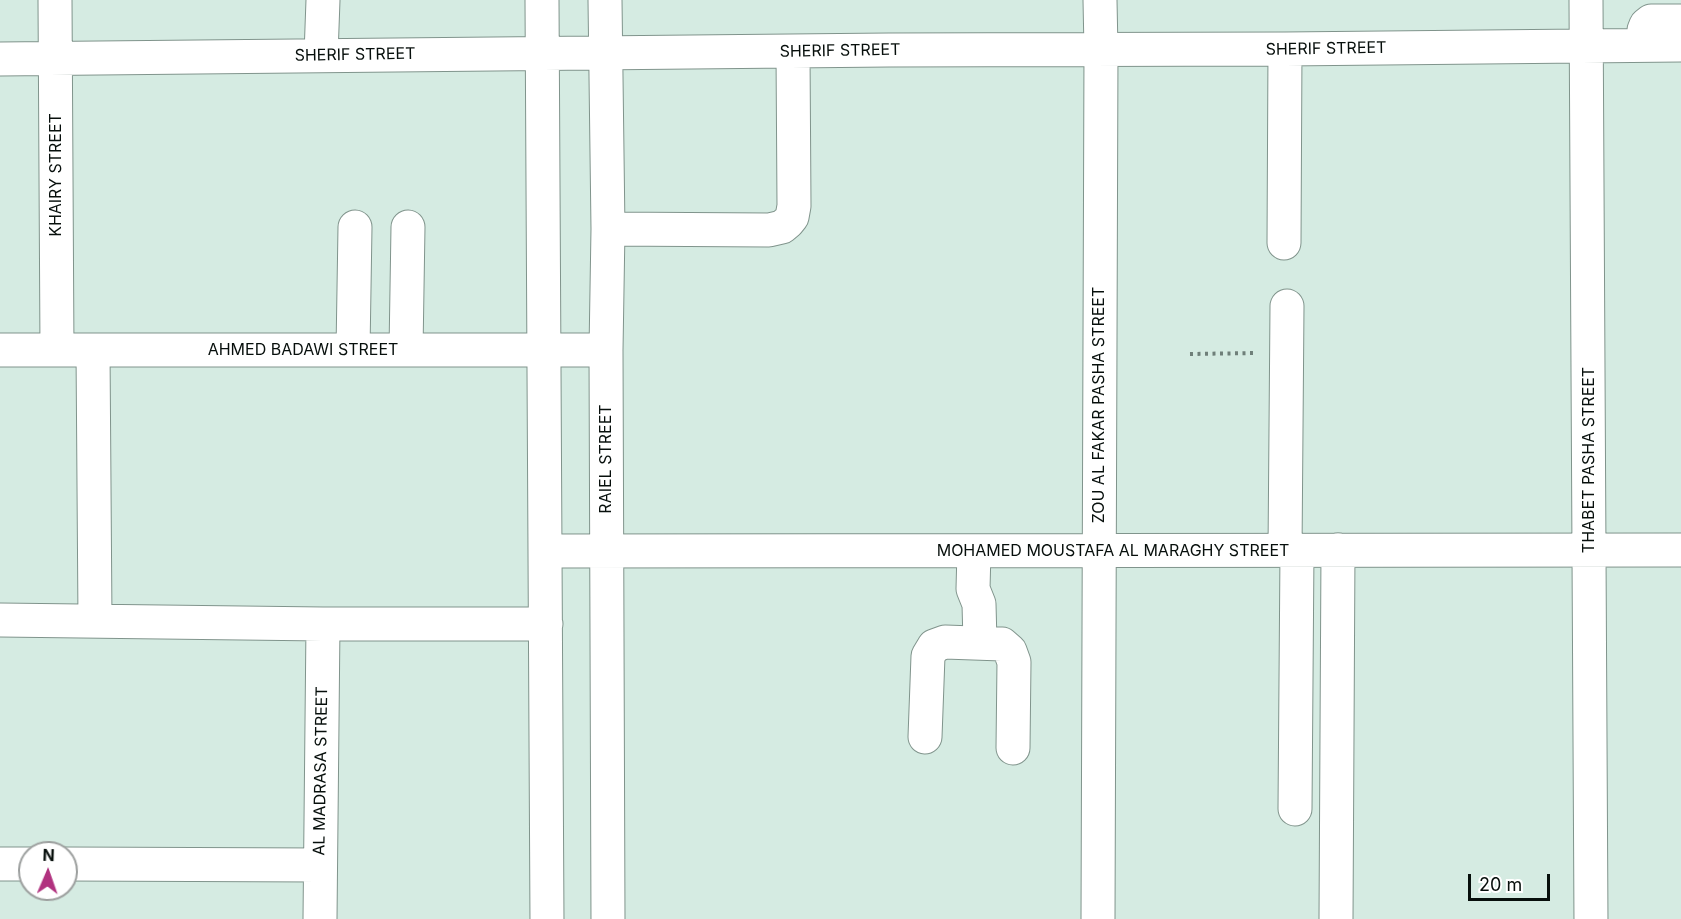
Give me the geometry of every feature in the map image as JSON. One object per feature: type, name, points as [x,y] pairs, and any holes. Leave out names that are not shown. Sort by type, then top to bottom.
[{"type":"street","name":"KHAIRY STREET","points":[[55,0],[57,350]]},
{"type":"street","points":[[321,55],[323,0]]},
{"type":"street","points":[[542,0],[547,919]]},
{"type":"street","name":"RAIEL STREET","points":[[605,0],[608,230],[606,350],[608,919]]},
{"type":"street","name":"ZOU AL FAKAR PASHA STREET","points":[[1098,919],[1100,0]]},
{"type":"street","name":"THABET PASHA STREET","points":[[1586,0],[1591,919]]},
{"type":"street","points":[[1643,45],[1644,30],[1651,21],[1681,21]]},
{"type":"street","name":"SHERIF STREET","points":[[0,59],[1681,45]]},
{"type":"street","points":[[1284,243],[1285,50]]},
{"type":"street","points":[[608,230],[769,230],[782,227],[788,222],[792,217],[794,206],[793,52]]},
{"type":"street","points":[[353,350],[355,227]]},
{"type":"street","points":[[406,350],[408,227]]},
{"type":"street","points":[[1287,306],[1295,809]]},
{"type":"street","name":"AHMED BADAWI STREET","points":[[0,350],[606,350]]},
{"type":"street","points":[[93,350],[95,621]]},
{"type":"street","points":[[1336,919],[1338,550]]},
{"type":"street","name":"MOHAMED MOUSTAFA AL MARAGHY STREET","points":[[546,551],[1681,550]]},
{"type":"street","points":[[973,642],[967,604],[974,593],[974,551]]},
{"type":"street","points":[[0,620],[546,624]]},
{"type":"street","name":"AL MADRASA STREET","points":[[320,919],[323,624]]},
{"type":"street","points":[[925,737],[928,656],[934,646],[945,642],[1002,644],[1010,651],[1014,662],[1013,748]]},
{"type":"street","points":[[0,864],[18,864]]},
{"type":"street","points":[[78,864],[320,865]]},
{"type":"path","points":[[1190,354],[1287,352]]}]
